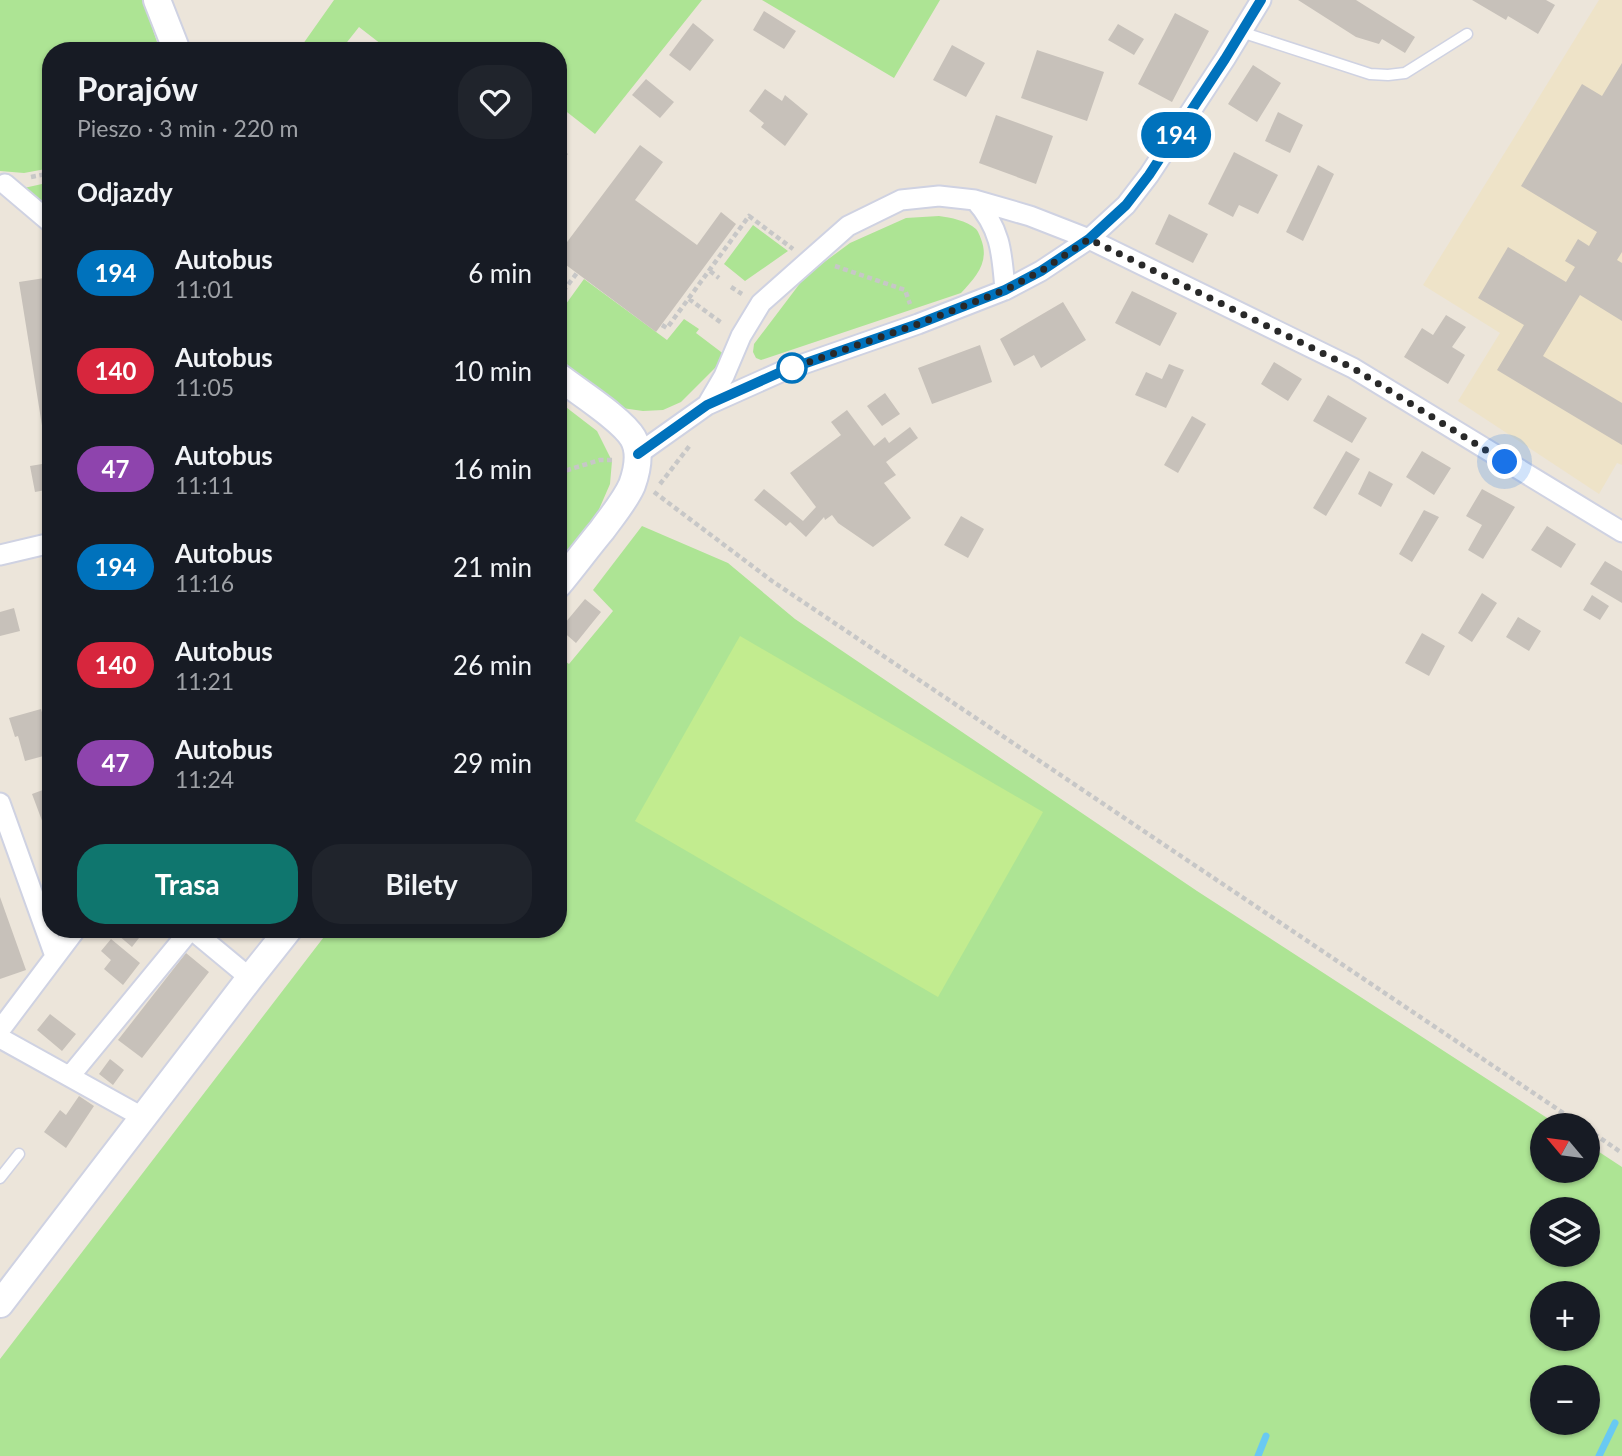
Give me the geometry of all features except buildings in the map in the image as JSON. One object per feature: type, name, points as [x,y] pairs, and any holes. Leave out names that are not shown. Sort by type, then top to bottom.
[{"type":"street","points":[[157,0],[173,42]]},
{"type":"street","points":[[629,467],[707,405],[783,371],[918,324],[1005,290],[1041,271],[1089,239],[1126,205],[1149,175],[1261,0]]},
{"type":"street","points":[[5,184],[42,215]]},
{"type":"street","points":[[707,405],[724,376],[741,336],[761,303],[848,226],[901,200],[939,196],[975,200],[1030,216],[1089,239],[1353,368],[1622,532]]},
{"type":"street","points":[[975,200],[987,214],[997,233],[1005,290]]},
{"type":"street","points":[[567,383],[607,413],[634,439],[629,467],[631,488],[614,515],[567,574]]},
{"type":"street","points":[[0,555],[42,545]]},
{"type":"street","points":[[0,803],[42,920]]},
{"type":"street","points":[[49,938],[55,956]]},
{"type":"street","points":[[0,1030],[69,938]]},
{"type":"street","points":[[70,1076],[184,938]]},
{"type":"street","points":[[202,938],[250,978]]},
{"type":"street","points":[[0,1304],[282,938]]},
{"type":"street","points":[[0,1038],[144,1118]]},
{"type":"lane","points":[[1241,32],[1370,74],[1388,75],[1405,73],[1467,34]]},
{"type":"lane","points":[[0,1178],[19,1154]]},
{"type":"path","points":[[662,325],[667,328],[710,271],[747,214],[797,251],[787,258]]},
{"type":"path","points":[[819,251],[830,264],[905,290],[918,324]]},
{"type":"path","points":[[710,271],[719,278]]},
{"type":"path","points":[[567,286],[577,273]]},
{"type":"path","points":[[731,286],[743,295]]},
{"type":"path","points":[[736,304],[749,287]]},
{"type":"path","points":[[689,299],[722,323],[729,314]]},
{"type":"path","points":[[567,470],[600,460],[615,460],[629,467],[772,581],[1563,1113]]},
{"type":"path","points":[[1600,1138],[1622,1153]]},
{"type":"shaded area","points":[[1599,0],[1622,0],[1622,465],[1617,463],[1599,494],[1458,401],[1500,333],[1423,285]]},
{"type":"green space","points":[[0,0],[143,0],[157,42],[42,42],[42,170],[24,173],[0,171]]},
{"type":"green space","points":[[334,0],[702,0],[595,134],[567,112],[567,42],[378,42],[359,27],[347,42],[304,42]]},
{"type":"green space","points":[[762,0],[940,0],[894,78]]},
{"type":"green space","points":[[42,184],[42,204],[24,188]]},
{"type":"green space","points":[[939,216],[968,223],[976,229],[981,239],[983,262],[961,293],[761,360],[756,358],[753,352],[754,344],[801,282],[819,266],[850,243],[906,218]]},
{"type":"green space","points":[[753,225],[788,251],[745,281],[724,264]]},
{"type":"green space","points":[[584,279],[667,340],[684,319],[699,329],[696,333],[725,355],[725,358],[681,402],[663,410],[622,408],[567,371],[567,303]]},
{"type":"green space","points":[[567,408],[597,431],[612,461],[610,484],[597,514],[567,552]]},
{"type":"green space","points":[[642,526],[728,563],[795,619],[1197,891],[1539,1113],[1530,1113],[1530,1183],[1600,1183],[1600,1153],[1622,1167],[1622,1456],[0,1456],[0,1359],[323,938],[567,938],[567,663],[569,664],[613,611],[593,590]]},
{"type":"green space","points":[[740,636],[1043,812],[938,997],[635,821]]},
{"type":"waterway","points":[[1599,1456],[1615,1423]]},
{"type":"waterway","points":[[1258,1456],[1266,1436]]},
{"type":"bus line","name":"194","points":[[638,454],[707,405],[783,371],[918,324],[1005,290],[1041,271],[1089,239],[1126,205],[1149,175],[1261,0]]},
{"type":"route","points":[[792,368],[783,371],[918,324],[1005,290],[1041,271],[1089,239],[1353,368],[1505,462]]}]
